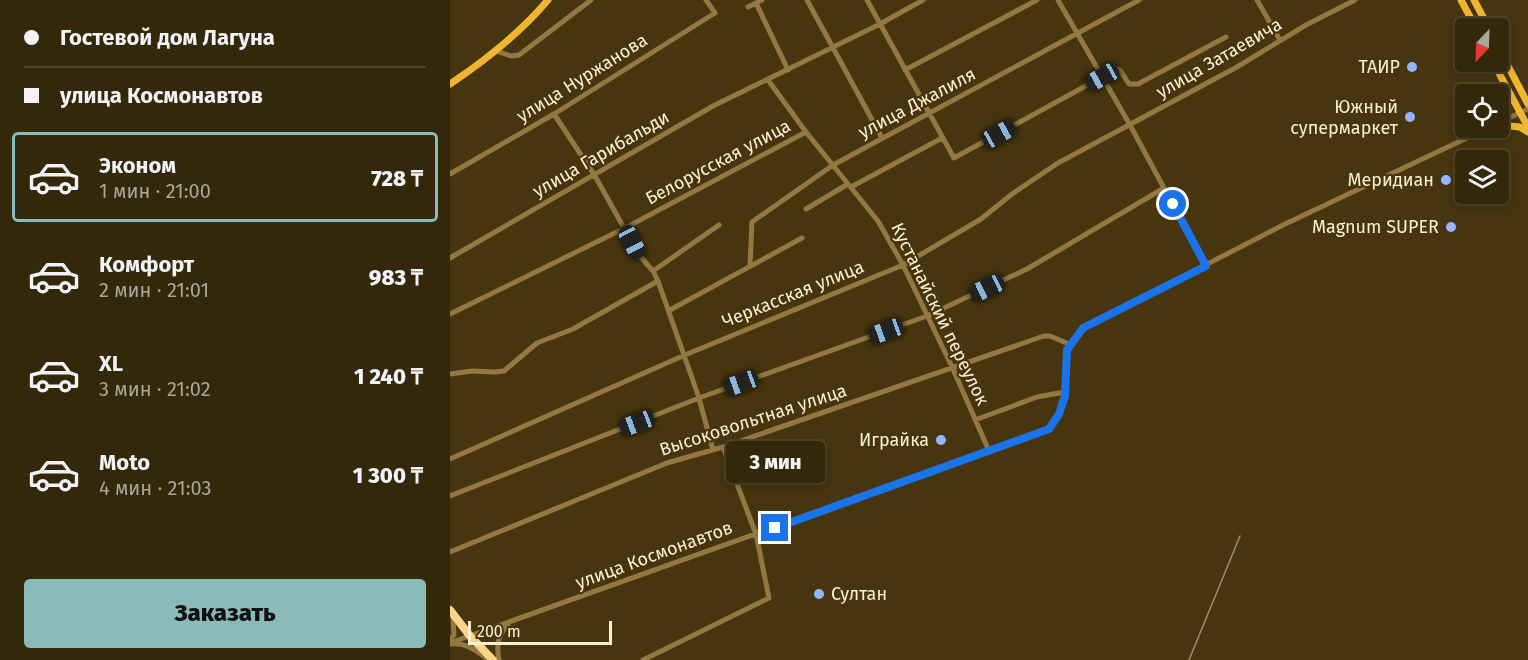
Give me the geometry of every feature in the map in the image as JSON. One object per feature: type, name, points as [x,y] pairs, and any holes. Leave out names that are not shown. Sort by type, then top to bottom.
[{"type":"highway","points":[[452,613],[491,660]]},
{"type":"main road","points":[[450,84],[496,51],[548,0]]},
{"type":"main road","points":[[1461,0],[1471,18]]},
{"type":"main road","points":[[1474,0],[1484,18]]},
{"type":"main road","points":[[1509,68],[1528,105]]},
{"type":"main road","points":[[1498,72],[1528,127]]},
{"type":"main road","points":[[1509,124],[1528,132]]},
{"type":"street","points":[[496,51],[511,56],[519,55],[591,0]]},
{"type":"street","name":"улица Нуржанова","points":[[450,174],[554,114],[715,14],[706,0]]},
{"type":"street","points":[[807,0],[882,138]]},
{"type":"street","points":[[867,0],[952,156],[957,157],[1115,68],[1119,68],[1130,84],[1138,84],[1226,37]]},
{"type":"street","name":"улица Гарибальди","points":[[450,258],[713,106],[880,24],[923,0]]},
{"type":"street","points":[[905,70],[1036,0]]},
{"type":"street","points":[[1058,0],[1130,125],[1206,266]]},
{"type":"street","name":"улица Джалиля","points":[[750,265],[753,222],[833,165],[1139,0]]},
{"type":"street","points":[[1257,0],[1280,40]]},
{"type":"street","name":"улица Затаевича","points":[[1130,125],[1354,0]]},
{"type":"street","points":[[748,3],[759,2],[788,70]]},
{"type":"street","name":"Кустанайский переулок","points":[[768,80],[806,132],[878,221],[903,265],[989,451]]},
{"type":"street","points":[[1509,118],[1528,109]]},
{"type":"street","points":[[554,114],[595,176],[639,255],[653,271],[658,281],[699,398],[713,450]]},
{"type":"street","name":"Черкасская улица","points":[[450,459],[685,355],[903,265],[981,219],[1012,194],[1058,163],[1130,125]]},
{"type":"street","name":"Белорусская улица","points":[[450,314],[625,228],[806,132]]},
{"type":"street","points":[[806,209],[942,138]]},
{"type":"street","points":[[1069,344],[1083,328],[1100,318],[1285,224],[1467,138]]},
{"type":"street","points":[[450,496],[699,398],[927,316],[1027,269],[1164,188]]},
{"type":"street","points":[[653,271],[719,225]]},
{"type":"street","points":[[670,310],[802,238]]},
{"type":"street","points":[[450,374],[504,371],[537,343],[573,329],[658,281]]},
{"type":"street","name":"Высоковольтная улица","points":[[450,552],[667,463],[723,447],[1044,336],[1050,336],[1069,344]]},
{"type":"street","name":"улица Космонавтов","points":[[450,642],[1049,429],[1059,414],[1065,392],[1069,344]]},
{"type":"street","points":[[975,420],[1037,397],[1065,392]]},
{"type":"street","points":[[643,660],[769,598],[756,534],[723,447]]},
{"type":"street","points":[[452,613],[454,635],[450,642],[474,649],[491,660]]},
{"type":"street","points":[[499,660],[496,645],[499,635],[510,622]]},
{"type":"railway","points":[[1189,660],[1240,536]]},
{"type":"place","name":"ТАИР","points":[[1412,67]]},
{"type":"place","name":"Южный супермаркет","points":[[1410,117]]},
{"type":"place","name":"Меридиан","points":[[1446,180]]},
{"type":"place","name":"Magnum SUPER","points":[[1451,227]]},
{"type":"place","name":"Играйка","points":[[941,440]]},
{"type":"place","name":"Султан","points":[[819,594]]},
{"type":"route","points":[[775,528],[1049,429],[1059,414],[1065,396],[1069,344],[1083,328],[1206,266],[1173,204]]}]
